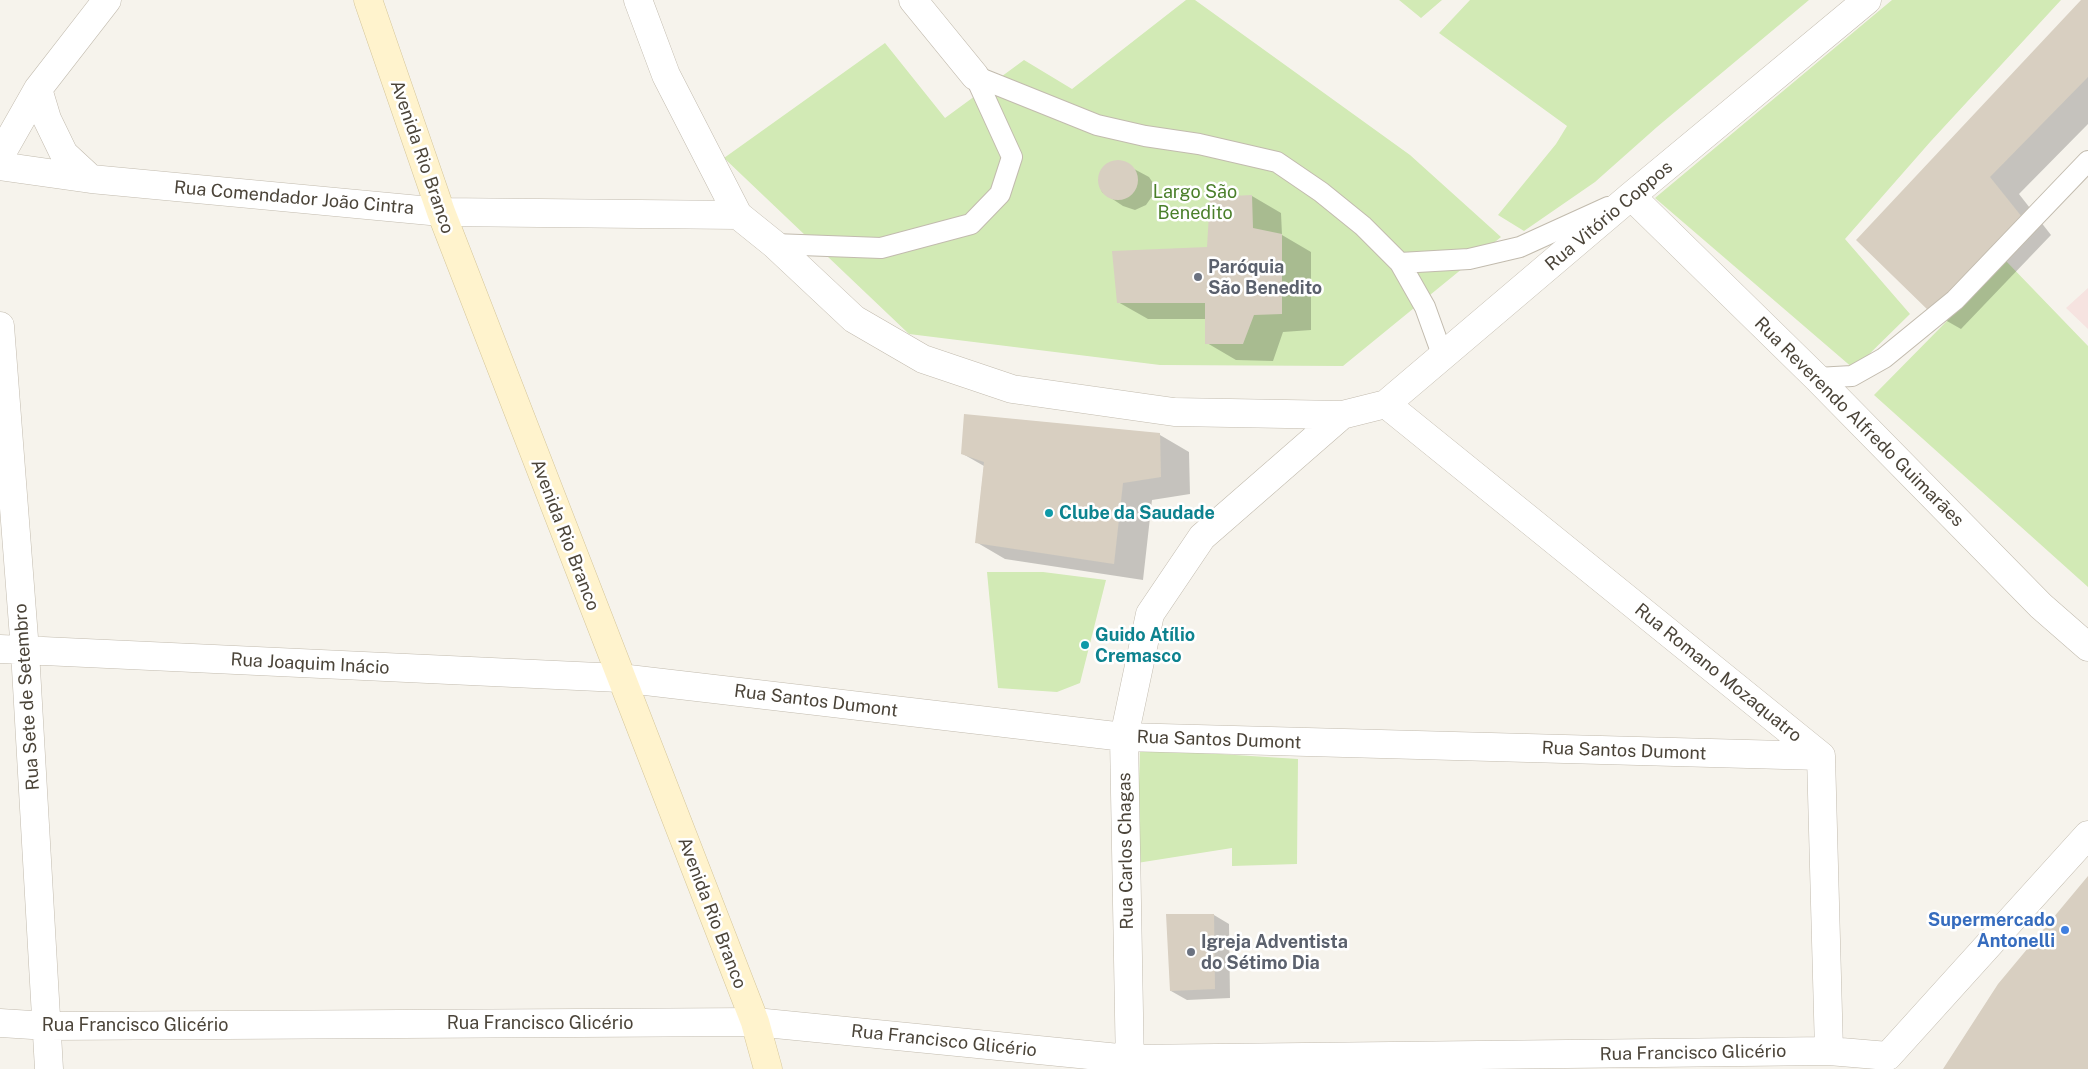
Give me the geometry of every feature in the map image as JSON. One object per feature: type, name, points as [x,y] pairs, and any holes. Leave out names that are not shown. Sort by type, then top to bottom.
[{"type":"main road","name":"Avenida Rio Branco","points":[[368,0],[440,212],[755,1022],[768,1069]]},
{"type":"street","points":[[0,156],[38,89],[107,0]]},
{"type":"street","points":[[638,0],[666,75],[738,215],[774,244],[854,319],[923,359],[1012,390],[1174,412],[1342,415]]},
{"type":"street","points":[[913,0],[975,76]]},
{"type":"street","name":"Rua Vitório Coppos","points":[[1342,415],[1386,404],[1631,196],[1867,0]]},
{"type":"street","points":[[38,89],[47,119],[64,154],[91,179]]},
{"type":"street","name":"Rua Comendador João Cintra","points":[[0,166],[91,179],[440,212],[738,215]]},
{"type":"street","name":"Rua Reverendo Alfredo Guimarães","points":[[1631,196],[1817,378],[2041,606],[2088,647]]},
{"type":"street","name":"Rua Sete de Setembro","points":[[0,326],[12,650],[48,1026],[49,1069]]},
{"type":"street","name":"Rua Romano Mozaquatro","points":[[1386,404],[1821,756]]},
{"type":"street","name":"Rua Carlos Chagas","points":[[1129,1064],[1124,737],[1150,614],[1202,537],[1342,415]]},
{"type":"street","name":"Rua Joaquim Inácio","points":[[12,650],[620,678]]},
{"type":"street","name":"Rua Santos Dumont","points":[[620,678],[1124,737],[1821,756]]},
{"type":"street","points":[[1821,756],[1829,1051]]},
{"type":"street","points":[[1887,1063],[2088,835]]},
{"type":"street","name":"Rua Francisco Glicério","points":[[0,1023],[48,1026],[755,1022],[1129,1064],[1829,1051],[1887,1063]]},
{"type":"lane","points":[[774,244],[881,248],[971,224],[1000,194],[1012,157],[975,76]]},
{"type":"lane","points":[[975,76],[1098,125],[1145,136],[1199,144],[1277,162],[1356,220],[1400,262],[1425,307],[1443,357]]},
{"type":"lane","points":[[1817,378],[1852,376],[1884,358],[1955,300],[2088,161]]},
{"type":"lane","points":[[1400,262],[1469,259],[1520,247],[1631,196]]},
{"type":"shaded area","points":[[2088,288],[2088,329],[2066,308]]},
{"type":"green space","name":"Largo São Benedito","points":[[1186,0],[1195,0],[1410,155],[1501,237],[1343,366],[1160,365],[909,334],[724,158],[885,43],[945,118],[1024,60],[1072,89]]},
{"type":"green space","points":[[1399,0],[1442,0],[1421,18]]},
{"type":"green space","points":[[1470,0],[1809,0],[1657,127],[1595,182],[1524,231],[1498,215],[1556,144],[1567,126],[1439,33]]},
{"type":"green space","points":[[1892,0],[2061,0],[1931,141],[1845,239],[1910,314],[1854,369],[1655,198]]},
{"type":"green space","points":[[2006,261],[2088,346],[2088,587],[1874,395]]},
{"type":"green space","points":[[987,572],[1043,572],[1106,580],[1080,683],[1057,692],[998,688]]},
{"type":"green space","points":[[1140,749],[1298,759],[1297,864],[1232,866],[1232,848],[1137,863]]},
{"type":"building","points":[[2081,0],[2088,0],[2088,77],[1990,177],[2022,217],[1931,313],[1856,240]]},
{"type":"building","points":[[1122,160],[1129,163],[1135,169],[1138,180],[1137,188],[1129,197],[1122,200],[1114,200],[1107,197],[1099,188],[1098,176],[1101,169],[1110,161]]},
{"type":"building","name":"Paróquia São Benedito","points":[[1252,195],[1253,228],[1282,234],[1282,314],[1254,315],[1243,344],[1205,344],[1205,303],[1117,303],[1112,251],[1207,247],[1210,197]]},
{"type":"building","name":"Clube da Saudade","points":[[964,414],[1160,433],[1161,477],[1123,483],[1114,564],[975,543],[984,462],[961,454]]},
{"type":"building","name":"Supermercado Antonelli","points":[[2088,876],[2088,1069],[1943,1069],[1998,984]]},
{"type":"building","name":"Igreja Adventista do Sétimo Dia","points":[[1166,914],[1214,914],[1215,989],[1170,991]]},
{"type":"place","name":"Paróquia São Benedito","points":[[1198,277]]},
{"type":"place","name":"Clube da Saudade","points":[[1049,513]]},
{"type":"place","name":"Guido Atílio Cremasco","points":[[1085,645]]},
{"type":"place","name":"Supermercado Antonelli","points":[[2065,930]]},
{"type":"place","name":"Igreja Adventista do Sétimo Dia","points":[[1191,952]]}]
